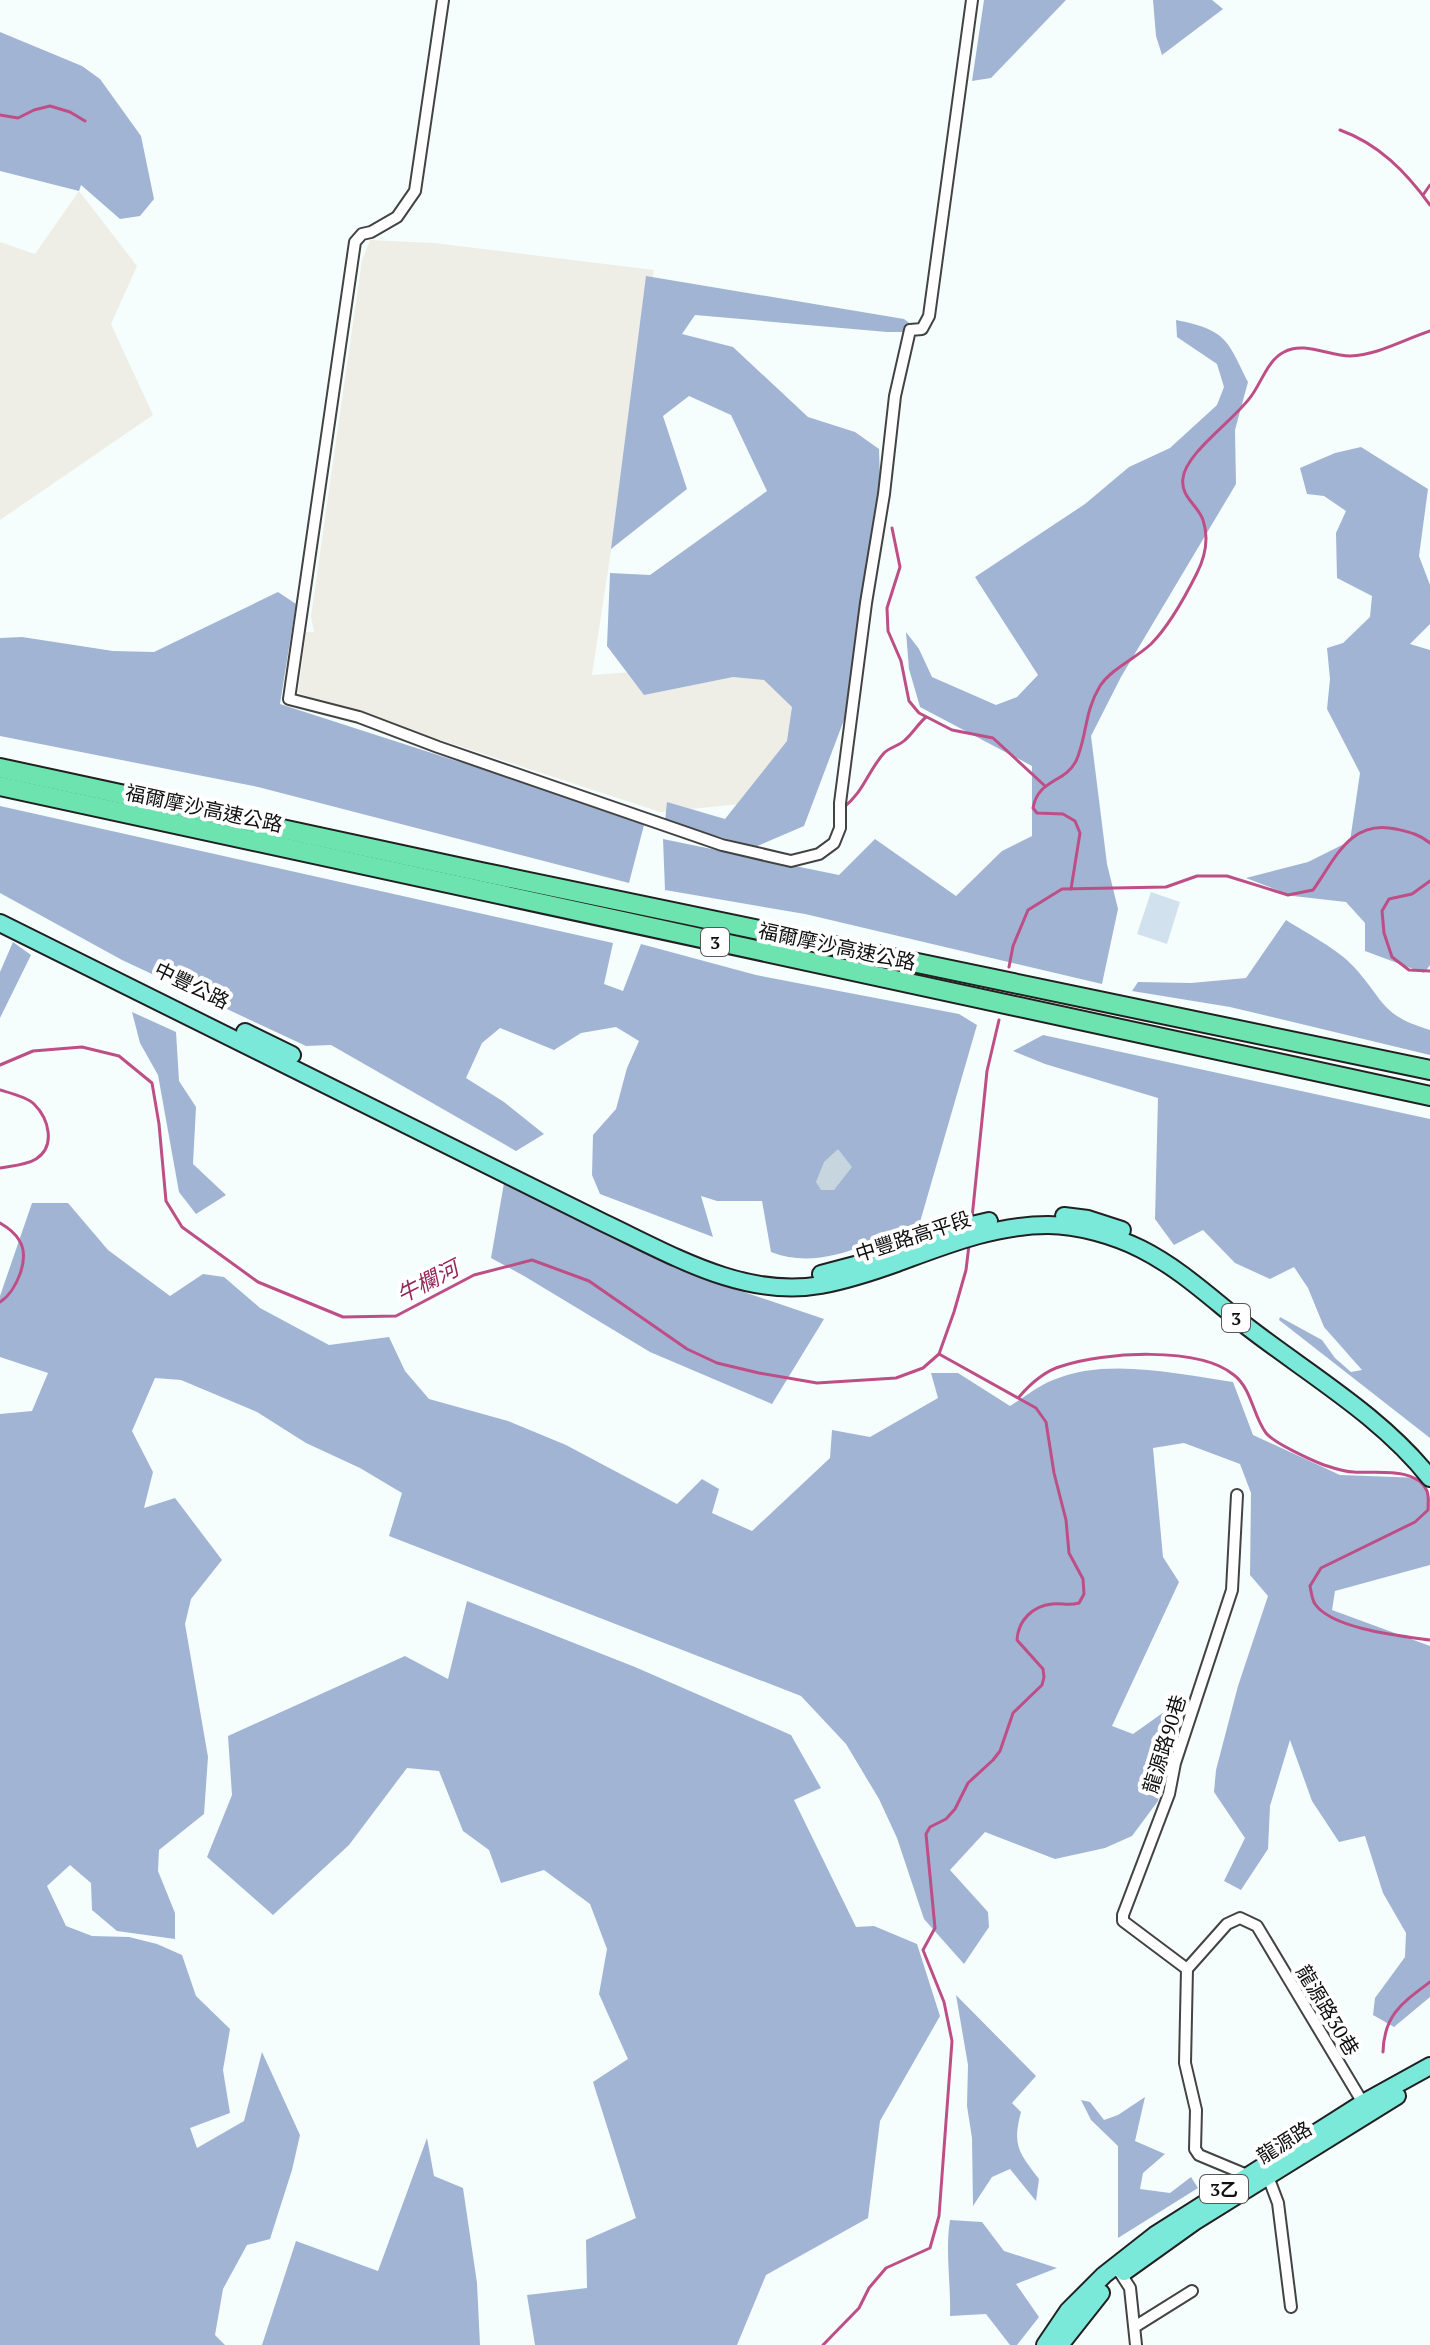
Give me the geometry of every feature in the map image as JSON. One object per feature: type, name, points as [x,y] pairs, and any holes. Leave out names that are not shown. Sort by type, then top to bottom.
[{"type":"highway","name":"福爾摩沙高速公路","points":[[0,768],[1430,1070]]},
{"type":"highway","name":"福爾摩沙高速公路","points":[[0,786],[1430,1098]]},
{"type":"main road","name":"中豐公路","points":[[0,913],[365,1097]]},
{"type":"main road","name":"中豐公路","points":[[0,923],[365,1097]]},
{"type":"main road","name":"中豐路高平段","points":[[365,1097],[487,1159],[696,1257],[758,1279],[825,1273],[948,1237],[1046,1214],[1088,1219],[1129,1232],[1158,1248],[1393,1424],[1430,1461]]},
{"type":"main road","name":"中豐路高平段","points":[[1009,1222],[1079,1228],[1141,1249],[1196,1285],[1351,1404],[1411,1454],[1430,1478]]},
{"type":"main road","name":"3乙","points":[[1045,2345],[1068,2311],[1165,2227],[1247,2175],[1265,2170],[1430,2066]]},
{"type":"main road","name":"3乙","points":[[1366,2108],[1430,2077]]},
{"type":"main road","name":"龍源路","points":[[1060,2345],[1118,2269],[1194,2222],[1265,2170]]},
{"type":"street","points":[[443,0],[415,191],[397,217],[362,234],[355,242],[289,699],[359,717],[722,845],[791,861],[819,854],[834,843],[840,828],[840,803],[895,396],[910,330],[922,329],[929,316],[972,0]]},
{"type":"street","name":"龍源路90巷","points":[[1187,1969],[1123,1921],[1123,1915],[1169,1794],[1175,1763],[1232,1590],[1237,1495]]},
{"type":"street","name":"龍源路30巷","points":[[1187,1969],[1227,1924],[1240,1918],[1257,1926],[1366,2108]]},
{"type":"street","points":[[1187,1969],[1185,2063],[1196,2110],[1195,2149],[1199,2155],[1247,2175]]},
{"type":"street","points":[[1265,2170],[1278,2203],[1291,2307]]},
{"type":"street","points":[[1118,2269],[1130,2288],[1136,2345]]},
{"type":"street","points":[[1136,2326],[1192,2291]]},
{"type":"shaded area","points":[[984,0],[1066,0],[991,78],[972,81]]},
{"type":"shaded area","points":[[1153,0],[1212,0],[1223,9],[1162,55],[1156,36]]},
{"type":"shaded area","points":[[0,32],[82,66],[100,79],[141,136],[154,199],[140,216],[120,219],[81,185],[79,191],[0,171]]},
{"type":"shaded area","points":[[79,191],[137,266],[111,324],[153,415],[0,520],[0,242],[35,254]]},
{"type":"shaded area","points":[[370,240],[434,243],[654,270],[592,675],[766,662],[803,716],[752,803],[660,812],[298,693],[306,632],[314,632],[311,616],[362,260]]},
{"type":"shaded area","points":[[646,276],[904,319],[921,332],[887,332],[695,315],[682,334],[733,347],[808,417],[855,432],[879,449],[881,509],[853,696],[804,826],[755,847],[665,821],[667,802],[725,819],[787,741],[792,707],[764,680],[733,677],[644,695],[607,646],[610,573],[650,575],[767,491],[731,415],[689,396],[663,416],[687,489],[611,549]]},
{"type":"shaded area","points":[[1176,320],[1205,328],[1223,339],[1248,382],[1235,430],[1236,484],[1121,677],[1091,736],[1107,864],[1118,909],[1102,984],[805,914],[665,890],[663,839],[839,875],[875,839],[956,896],[1002,851],[1032,836],[1032,766],[920,707],[909,669],[906,632],[919,649],[932,677],[996,705],[1017,697],[1038,675],[975,577],[1085,504],[1129,467],[1170,448],[1217,405],[1224,387],[1217,364],[1177,337]]},
{"type":"shaded area","points":[[1361,447],[1428,489],[1419,556],[1430,585],[1430,624],[1410,644],[1430,650],[1430,965],[1424,973],[1365,951],[1365,923],[1346,902],[1293,896],[1246,878],[1308,862],[1350,841],[1360,773],[1327,709],[1330,679],[1327,648],[1343,643],[1370,617],[1372,596],[1337,578],[1336,533],[1346,511],[1324,496],[1307,494],[1300,468],[1335,453]]},
{"type":"shaded area","points":[[278,592],[296,604],[280,704],[624,815],[644,825],[629,883],[258,787],[0,736],[0,638],[22,637],[113,651],[154,652]]},
{"type":"shaded area","points":[[0,806],[613,943],[604,984],[623,991],[641,944],[756,975],[959,1014],[977,1025],[920,1222],[847,1252],[809,1258],[790,1257],[771,1252],[762,1201],[717,1201],[701,1196],[713,1237],[600,1194],[592,1175],[593,1135],[616,1109],[627,1068],[639,1041],[616,1027],[581,1033],[554,1050],[500,1028],[482,1043],[466,1078],[504,1102],[544,1134],[516,1151],[331,1045],[306,1046],[122,960],[0,893]]},
{"type":"shaded area","points":[[1151,892],[1180,902],[1167,944],[1137,934]]},
{"type":"shaded area","points":[[1286,920],[1347,960],[1385,1006],[1401,1019],[1430,1030],[1430,1055],[1230,1007],[1132,991],[1138,982],[1191,983],[1246,978]]},
{"type":"shaded area","points":[[13,942],[31,955],[0,1018],[0,972]]},
{"type":"shaded area","points":[[132,1012],[176,1032],[179,1081],[196,1107],[193,1164],[226,1195],[196,1214],[179,1192],[158,1075],[140,1043]]},
{"type":"shaded area","points":[[1043,1035],[1430,1119],[1430,1438],[1279,1320],[1280,1317],[1322,1340],[1335,1358],[1351,1372],[1362,1370],[1324,1327],[1308,1288],[1294,1267],[1270,1279],[1235,1263],[1203,1230],[1174,1245],[1155,1219],[1158,1098],[1045,1064],[1013,1051]]},
{"type":"shaded area","points":[[838,1149],[852,1167],[834,1190],[821,1190],[816,1182],[824,1162]]},
{"type":"shaded area","points":[[504,1183],[630,1245],[726,1286],[824,1319],[772,1404],[650,1352],[491,1258]]},
{"type":"shaded area","points":[[32,1203],[68,1203],[108,1250],[170,1296],[203,1274],[224,1277],[260,1308],[329,1345],[389,1337],[405,1371],[429,1399],[508,1421],[566,1445],[677,1504],[702,1479],[719,1489],[712,1513],[752,1531],[830,1458],[832,1430],[870,1437],[938,1398],[931,1373],[958,1373],[1010,1406],[1053,1380],[1096,1369],[1142,1369],[1233,1382],[1253,1435],[1340,1475],[1422,1478],[1430,1498],[1430,1565],[1335,1591],[1332,1610],[1430,1646],[1430,1997],[1394,2027],[1373,2015],[1375,1998],[1405,1957],[1406,1933],[1383,1893],[1365,1836],[1339,1842],[1312,1801],[1290,1740],[1270,1806],[1268,1849],[1241,1890],[1224,1881],[1245,1838],[1214,1792],[1216,1770],[1238,1686],[1268,1596],[1250,1575],[1251,1493],[1240,1464],[1184,1443],[1153,1448],[1163,1557],[1179,1582],[1112,1726],[1133,1734],[1164,1712],[1168,1739],[1158,1801],[1132,1836],[1105,1848],[1055,1859],[985,1832],[950,1870],[988,1912],[989,1927],[964,1964],[924,1919],[897,1838],[879,1799],[846,1744],[801,1696],[389,1536],[402,1493],[360,1468],[306,1443],[257,1412],[181,1380],[155,1378],[132,1431],[153,1472],[144,1508],[175,1498],[222,1560],[191,1599],[185,1624],[208,1757],[204,1814],[159,1850],[158,1871],[175,1913],[175,1939],[117,1931],[92,1910],[91,1883],[70,1865],[47,1886],[66,1926],[92,1936],[129,1937],[157,1944],[182,1955],[196,1996],[230,2029],[223,2070],[230,2113],[190,2128],[197,2148],[244,2121],[262,2052],[300,2135],[270,2239],[247,2245],[223,2289],[215,2335],[225,2345],[0,2345],[0,1414],[32,1411],[48,1373],[0,1357],[0,1296]]},
{"type":"shaded area","points":[[467,1601],[635,1667],[791,1735],[821,1788],[794,1800],[856,1927],[874,1926],[917,1944],[940,2016],[880,2121],[868,2218],[766,2275],[737,2345],[535,2345],[527,2295],[587,2288],[586,2240],[636,2218],[593,2082],[628,2059],[599,1994],[607,1949],[590,1904],[544,1870],[501,1883],[489,1850],[463,1831],[439,1771],[407,1768],[349,1845],[273,1915],[207,1857],[232,1795],[228,1736],[405,1656],[448,1679]]},
{"type":"shaded area","points":[[956,1995],[1036,2076],[1012,2103],[1021,2112],[1017,2133],[1019,2148],[1039,2179],[1036,2201],[1010,2169],[992,2177],[973,2206],[972,2138],[967,2106],[968,2065]]},
{"type":"shaded area","points":[[1145,2097],[1135,2141],[1165,2154],[1143,2173],[1140,2189],[1170,2193],[1191,2177],[1198,2188],[1118,2238],[1118,2146],[1091,2120],[1081,2100],[1090,2102],[1104,2120],[1118,2115]]},
{"type":"shaded area","points":[[427,2138],[434,2176],[463,2188],[477,2283],[480,2345],[262,2345],[296,2241],[378,2271]]},
{"type":"shaded area","points":[[950,2220],[982,2222],[1004,2251],[1057,2268],[1016,2284],[1039,2317],[1017,2345],[1010,2345],[986,2314],[950,2316]]},
{"type":"waterway","points":[[0,115],[18,118],[50,106],[85,121]]},
{"type":"waterway","points":[[1340,130],[1367,143],[1391,160],[1430,205]]},
{"type":"waterway","points":[[1423,195],[1430,185]]},
{"type":"waterway","points":[[1071,889],[1080,833],[1075,821],[1063,814],[1037,813],[1033,808],[1040,792],[1065,774],[1076,761],[1091,705],[1100,686],[1158,636],[1177,610],[1200,567],[1205,547],[1205,527],[1183,485],[1186,468],[1193,457],[1245,404],[1269,365],[1284,352],[1300,348],[1360,355],[1430,331]]},
{"type":"waterway","points":[[892,528],[900,567],[887,608],[888,631],[901,661],[909,701],[919,713],[952,730],[993,738],[1044,785]]},
{"type":"waterway","points":[[843,808],[856,796],[884,753],[905,740],[926,717]]},
{"type":"waterway","points":[[1009,967],[1013,946],[1028,910],[1062,889],[1166,887],[1197,876],[1227,876],[1288,895],[1313,890],[1337,854],[1356,835],[1367,830],[1380,827],[1396,829],[1418,835],[1430,843]]},
{"type":"waterway","points":[[1430,881],[1412,894],[1389,899],[1382,911],[1384,933],[1392,957],[1409,970],[1430,971]]},
{"type":"waterway","points":[[972,1218],[987,1071],[999,1020]]},
{"type":"waterway","name":"牛欄河","points":[[0,1065],[33,1051],[82,1047],[119,1056],[152,1083],[166,1201],[182,1227],[258,1282],[343,1317],[396,1316],[474,1275],[532,1260],[589,1281],[687,1349],[717,1363],[817,1383],[896,1378],[923,1368],[939,1354],[966,1270],[969,1245]]},
{"type":"waterway","points":[[0,1090],[34,1104],[48,1132],[46,1147],[36,1159],[0,1168]]},
{"type":"waterway","points":[[0,1223],[17,1237],[23,1256],[16,1283],[0,1302]]},
{"type":"waterway","points":[[823,2345],[859,2308],[869,2288],[886,2268],[930,2248],[939,2216],[952,2041],[944,2002],[923,1950],[935,1928],[926,1834],[930,1827],[946,1819],[955,1809],[968,1783],[1000,1751],[1013,1713],[1042,1685],[1043,1669],[1017,1640],[1023,1621],[1032,1611],[1045,1605],[1079,1603],[1084,1594],[1083,1579],[1069,1553],[1066,1520],[1046,1422],[1036,1408],[939,1354]]},
{"type":"waterway","points":[[1019,1397],[1044,1374],[1080,1361],[1150,1354],[1198,1359],[1218,1366],[1240,1381],[1266,1433],[1284,1446],[1339,1470],[1394,1473],[1414,1478],[1427,1491],[1428,1510],[1415,1522],[1321,1568],[1310,1586],[1315,1604],[1336,1620],[1368,1630],[1430,1640]]},
{"type":"waterway","points":[[1383,2052],[1387,2028],[1396,2011],[1430,1982]]}]
